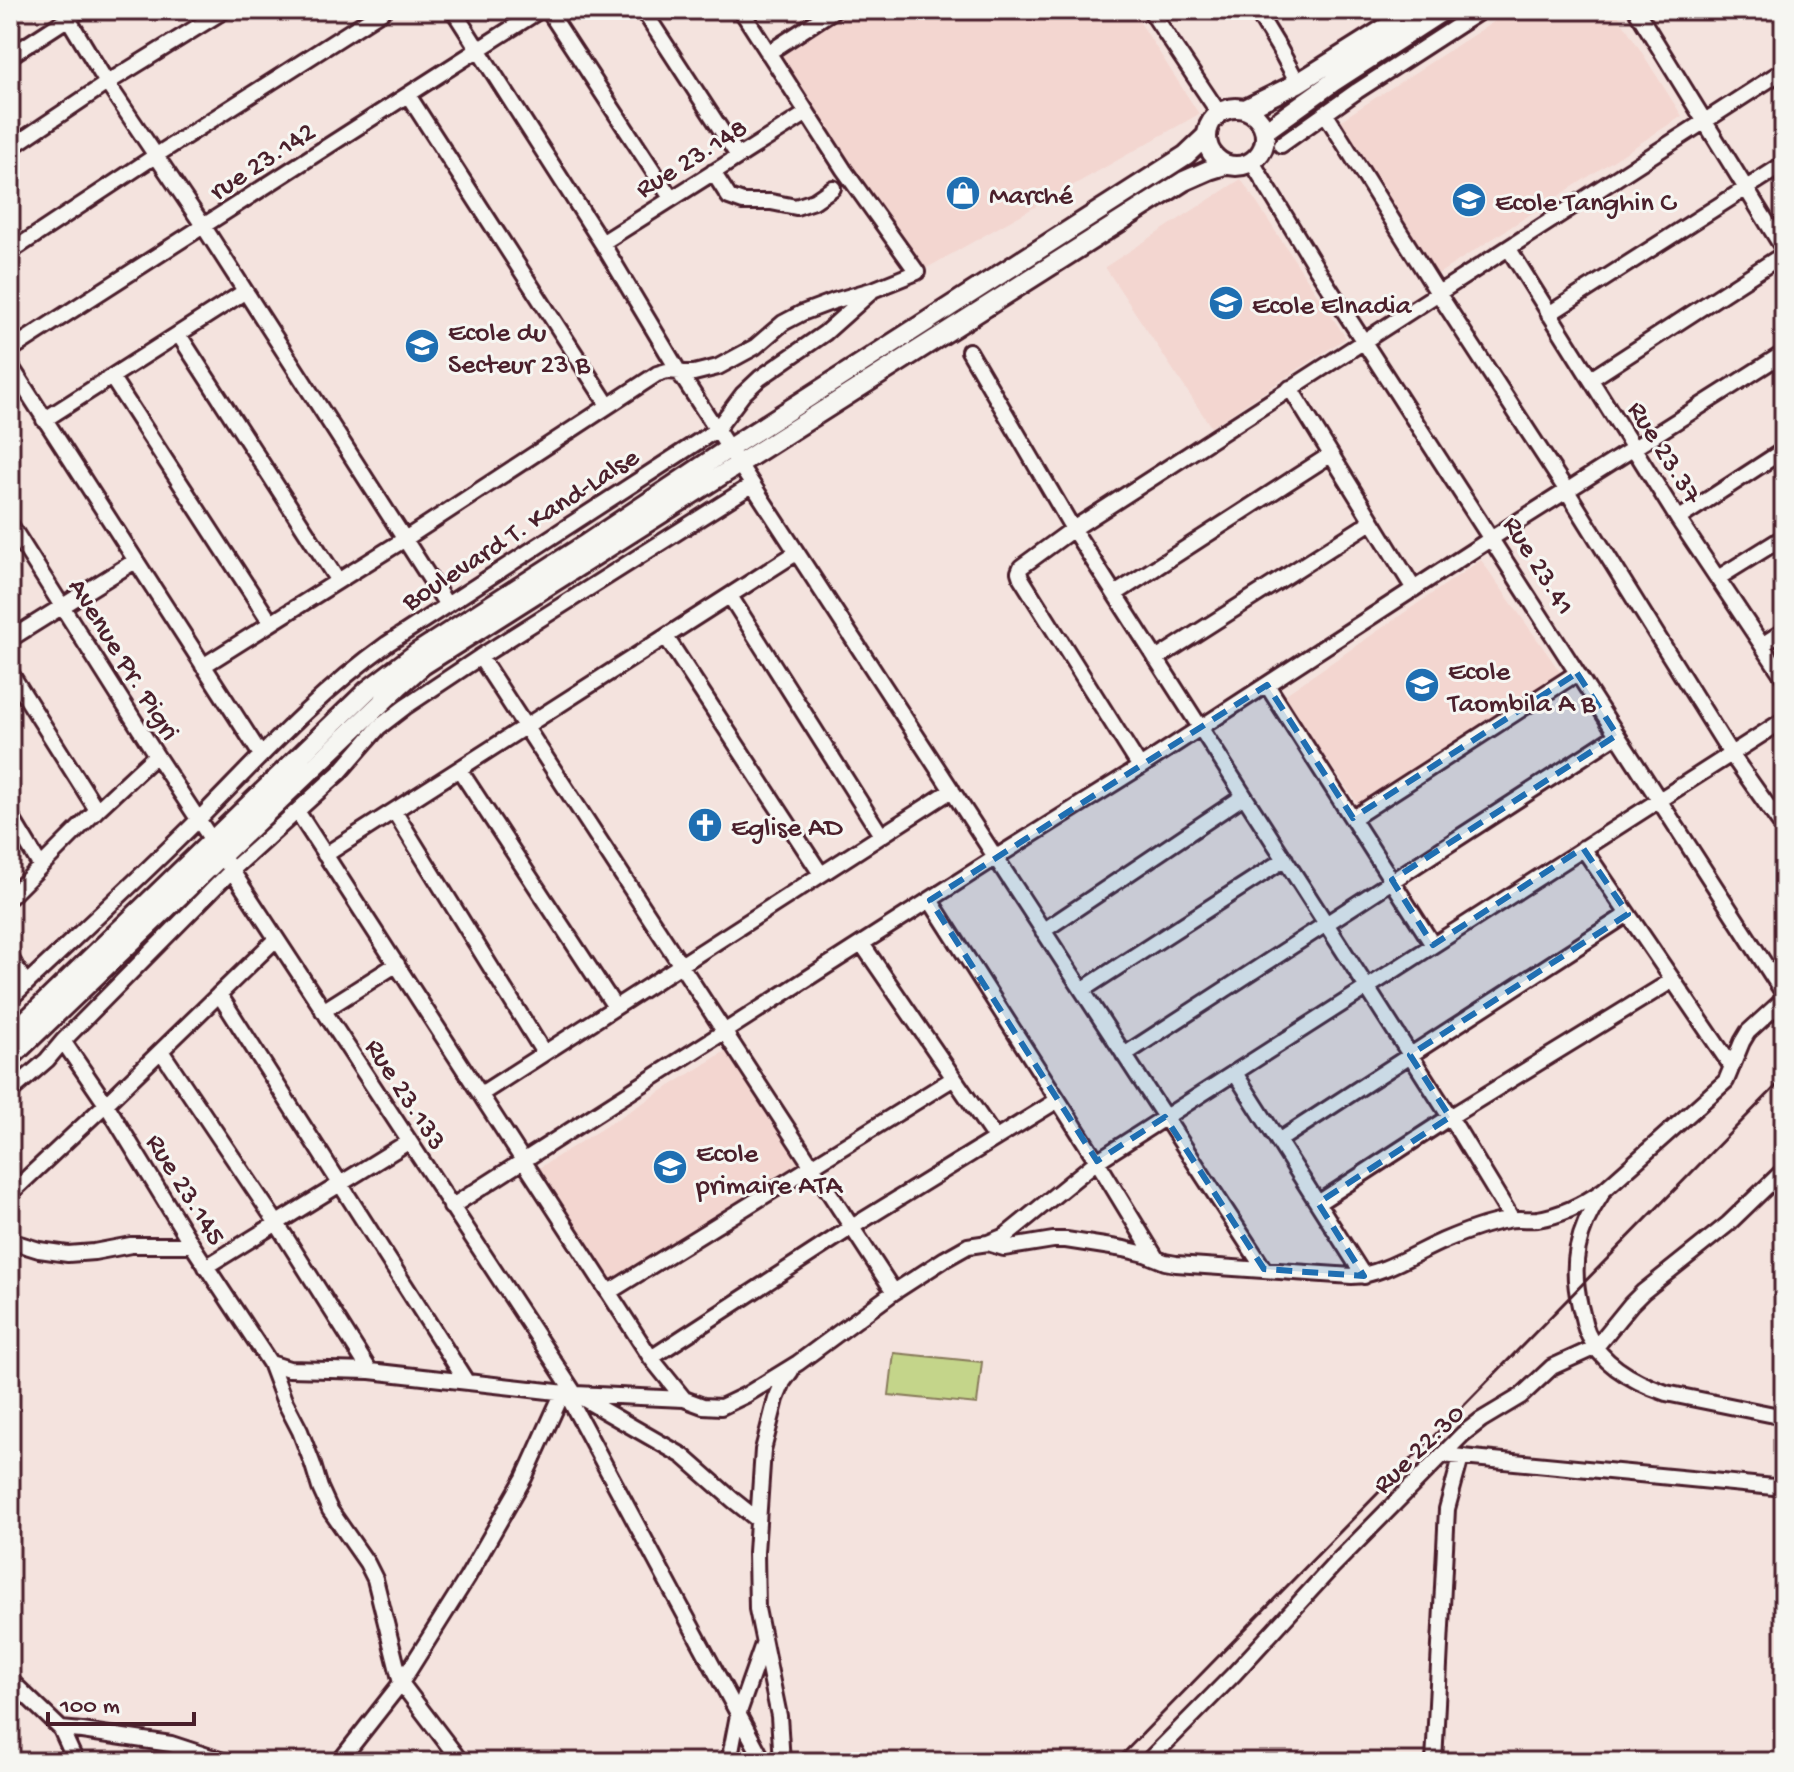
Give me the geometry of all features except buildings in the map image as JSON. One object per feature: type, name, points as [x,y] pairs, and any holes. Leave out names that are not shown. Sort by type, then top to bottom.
[{"type":"main road","points":[[1225,165],[1217,160],[1207,145],[1208,127],[1219,113],[1227,109],[1245,109],[1298,83],[1414,10]]},
{"type":"main road","points":[[1265,131],[1444,10]]},
{"type":"main road","points":[[10,1058],[368,690],[418,652],[586,544],[734,457],[1184,181],[1225,165],[1244,166],[1252,162],[1263,149],[1265,131],[1261,122],[1245,109]]},
{"type":"main road","points":[[734,457],[1186,155],[1206,136]]},
{"type":"main road","points":[[10,1036],[217,848]]},
{"type":"street","points":[[10,148],[225,10]]},
{"type":"street","points":[[10,252],[384,10]]},
{"type":"street","points":[[453,10],[602,243],[716,430],[1264,1269]]},
{"type":"street","name":"rue 23.142","points":[[10,350],[540,10]]},
{"type":"street","points":[[548,10],[671,198]]},
{"type":"street","points":[[643,10],[738,156]]},
{"type":"street","points":[[203,666],[405,539],[657,374],[667,371],[694,373],[718,367],[744,354],[783,323],[802,313],[917,272],[807,113],[741,10]]},
{"type":"street","points":[[768,53],[834,10]]},
{"type":"street","points":[[1150,10],[1219,113]]},
{"type":"street","points":[[1256,10],[1298,83]]},
{"type":"street","points":[[1281,145],[1482,10]]},
{"type":"street","points":[[1591,379],[1784,252],[1636,10]]},
{"type":"street","points":[[10,56],[71,13],[107,83],[204,227],[447,605]]},
{"type":"street","points":[[1140,767],[1020,574],[1021,567],[1073,529],[1784,70]]},
{"type":"street","points":[[408,95],[608,405]]},
{"type":"street","name":"Rue 23.148","points":[[602,243],[807,113]]},
{"type":"street","points":[[1325,113],[1731,754],[1784,829]]},
{"type":"street","name":"Rue 23.41","points":[[1252,162],[1784,996]]},
{"type":"street","points":[[1549,314],[1784,164]]},
{"type":"street","points":[[713,172],[724,192],[743,202],[771,202],[796,207],[814,201],[833,188]]},
{"type":"street","name":"Rue 23.37","points":[[1509,249],[1678,519],[1784,678]]},
{"type":"street","name":"Boulevard T. Kand-Lalse","points":[[10,999],[199,819],[311,706],[354,669],[387,644],[716,430],[743,394],[760,378],[825,333],[875,289]]},
{"type":"street","points":[[44,420],[244,292]]},
{"type":"street","points":[[179,335],[338,581]]},
{"type":"street","points":[[969,351],[1073,529],[1450,1117],[1512,1219]]},
{"type":"street","points":[[451,1207],[1784,353]]},
{"type":"street","points":[[10,365],[261,755]]},
{"type":"street","points":[[112,378],[271,623]]},
{"type":"street","points":[[1290,388],[1414,589]]},
{"type":"street","points":[[1678,519],[1784,450]]},
{"type":"street","points":[[1115,594],[1330,455]]},
{"type":"street","points":[[10,1092],[47,1060],[232,870],[340,772],[379,727],[480,657],[752,485]]},
{"type":"street","points":[[1156,659],[1371,522]]},
{"type":"street","name":"Avenue Pr. Pigri","points":[[10,524],[199,819]]},
{"type":"street","points":[[1718,578],[1784,537]]},
{"type":"street","points":[[325,855],[796,553]]},
{"type":"street","points":[[10,639],[135,561]]},
{"type":"street","points":[[730,596],[881,835]]},
{"type":"street","points":[[1762,645],[1784,631]]},
{"type":"street","points":[[666,637],[821,874]]},
{"type":"street","points":[[480,657],[894,1292]]},
{"type":"street","points":[[10,672],[97,810]]},
{"type":"street","points":[[1353,818],[1577,673]]},
{"type":"street","points":[[1267,685],[1433,945]]},
{"type":"street","points":[[270,1363],[289,1369],[370,1371],[568,1393],[684,1399],[703,1406],[721,1407],[798,1363],[894,1292],[945,1259],[968,1246],[1005,1236],[1097,1161],[1784,720]]},
{"type":"street","points":[[1124,1055],[1617,735]]},
{"type":"street","points":[[10,897],[156,755]]},
{"type":"street","points":[[459,769],[615,1007]]},
{"type":"street","points":[[481,1094],[952,790]]},
{"type":"street","points":[[1043,931],[1244,796]]},
{"type":"street","points":[[297,811],[651,1358],[684,1399]]},
{"type":"street","points":[[394,811],[544,1053]]},
{"type":"street","points":[[10,815],[40,865]]},
{"type":"street","name":"Rue 23.133","points":[[199,819],[568,1393],[764,1762]]},
{"type":"street","points":[[1583,848],[1732,1067]]},
{"type":"street","points":[[1082,990],[1285,859]]},
{"type":"street","points":[[930,900],[1156,1258]]},
{"type":"street","points":[[1278,1141],[1628,914]]},
{"type":"street","points":[[10,1194],[276,939]]},
{"type":"street","points":[[862,944],[995,1138]]},
{"type":"street","points":[[10,957],[26,984]]},
{"type":"street","points":[[323,1011],[397,964]]},
{"type":"street","points":[[1318,1203],[1450,1117],[1673,980]]},
{"type":"street","points":[[219,994],[466,1381]]},
{"type":"street","points":[[988,1243],[1004,1248],[1066,1240],[1124,1249],[1176,1264],[1364,1276],[1488,1224],[1512,1219],[1536,1219],[1565,1212],[1604,1190],[1721,1087],[1748,1032],[1784,996]]},
{"type":"street","name":"Rue 23.145","points":[[63,1041],[270,1363],[330,1510],[375,1579],[401,1683]]},
{"type":"street","points":[[161,1051],[276,1222],[370,1371]]},
{"type":"street","points":[[1235,1073],[1364,1276]]},
{"type":"street","points":[[609,1292],[954,1078]]},
{"type":"street","points":[[651,1358],[852,1227],[1058,1100]]},
{"type":"street","points":[[206,1267],[408,1142]]},
{"type":"street","name":"Rue 22.30","points":[[1147,1762],[1463,1434],[1521,1396],[1552,1367],[1596,1347],[1637,1298],[1728,1224],[1784,1170]]},
{"type":"street","points":[[1604,1190],[1586,1220],[1574,1273],[1585,1328],[1596,1347],[1608,1361],[1648,1387],[1784,1417]]},
{"type":"street","points":[[10,1241],[39,1250],[68,1254],[131,1245],[192,1245]]},
{"type":"street","points":[[782,1762],[779,1716],[758,1620],[755,1584],[760,1468],[776,1399],[783,1382],[798,1363]]},
{"type":"street","points":[[568,1393],[683,1456],[758,1520]]},
{"type":"street","points":[[339,1762],[401,1683],[467,1578],[513,1499],[568,1393]]},
{"type":"street","points":[[1442,1455],[1784,1488]]},
{"type":"street","points":[[1434,1762],[1447,1509],[1461,1457]]},
{"type":"street","points":[[729,1762],[738,1715],[763,1644]]},
{"type":"street","points":[[10,1680],[61,1729],[76,1762]]},
{"type":"street","points":[[401,1683],[461,1762]]},
{"type":"street","points":[[61,1729],[171,1744],[226,1762]]},
{"type":"highlighted area","points":[[1577,673],[1617,735],[1392,880],[1433,945],[1583,848],[1628,914],[1410,1055],[1450,1117],[1318,1203],[1364,1276],[1264,1269],[1165,1117],[1097,1161],[930,900],[1267,685],[1353,818]]},
{"type":"shaded area","name":"Marché","points":[[845,10],[1132,10],[1199,114],[918,273],[778,54]]},
{"type":"shaded area","name":"Ecole Tanghin C","points":[[1512,10],[1615,10],[1682,116],[1432,278],[1338,122]]},
{"type":"shaded area","name":"Ecole Elnadia","points":[[1241,179],[1346,338],[1211,427],[1105,267]]},
{"type":"shaded area","name":"Ecole Taombila A B","points":[[1481,560],[1561,673],[1359,806],[1283,696]]},
{"type":"shaded area","name":"Ecole primaire ATA","points":[[727,1050],[800,1166],[612,1284],[539,1168]]},
{"type":"green space","points":[[894,1353],[982,1362],[977,1404],[889,1395]]},
{"type":"railway","points":[[1115,1762],[1784,1078]]},
{"type":"place","name":"Marché","points":[[963,193]]},
{"type":"place","name":"Ecole Tanghin C","points":[[1469,200]]},
{"type":"place","name":"Ecole Elnadia","points":[[1226,303]]},
{"type":"place","name":"Ecole du Secteur 23 B","points":[[422,346]]},
{"type":"place","name":"Ecole Taombila A B","points":[[1422,685]]},
{"type":"place","name":"Eglise AD","points":[[705,825]]},
{"type":"place","name":"Ecole primaire ATA","points":[[670,1167]]}]
